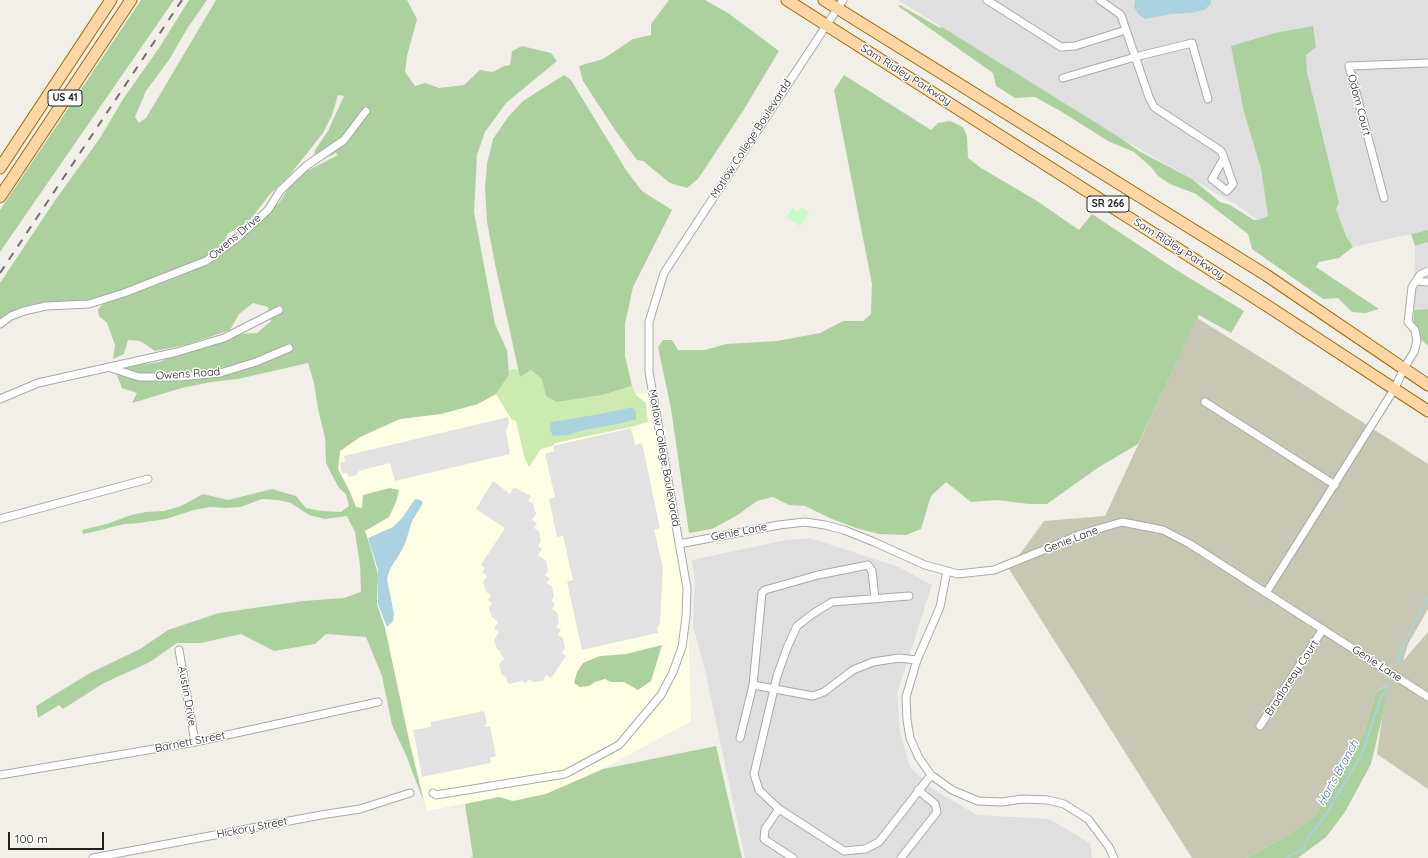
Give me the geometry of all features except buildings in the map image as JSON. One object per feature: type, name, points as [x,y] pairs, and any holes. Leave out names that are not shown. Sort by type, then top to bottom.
[{"type":"main road","name":"US 41","points":[[0,168],[111,0]]},
{"type":"main road","name":"US 41","points":[[0,197],[131,0]]},
{"type":"main road","name":"Sam Ridley Parkway","points":[[787,0],[1395,388],[1428,411]]},
{"type":"main road","name":"Sam Ridley Parkway","points":[[824,0],[840,4],[1266,275],[1428,385]]},
{"type":"street","points":[[987,0],[1061,47],[1075,46],[1126,30]]},
{"type":"street","points":[[1100,0],[1121,15],[1149,97],[1154,107],[1221,151],[1224,158]]},
{"type":"street","name":"Motlow College Boulevardd","points":[[433,793],[436,795],[565,774],[619,745],[661,695],[673,672],[682,647],[686,617],[687,588],[649,372],[649,322],[664,273],[840,4]]},
{"type":"street","points":[[1063,78],[1192,42],[1208,99]]},
{"type":"street","name":"Odom Court","points":[[1384,198],[1349,66],[1428,63]]},
{"type":"street","name":"Owens Drive","points":[[0,324],[11,316],[24,311],[46,306],[89,304],[96,302],[124,293],[206,261],[236,239],[268,210],[280,191],[306,166],[344,140],[366,111]]},
{"type":"street","points":[[1266,593],[1395,388],[1404,368],[1414,352],[1417,341],[1415,330],[1408,322],[1412,287],[1420,275],[1428,272]]},
{"type":"street","points":[[1416,282],[1428,282]]},
{"type":"street","points":[[0,399],[38,383],[177,352],[224,338],[279,310]]},
{"type":"street","name":"Owens Road","points":[[108,367],[139,377],[163,378],[200,376],[220,373],[256,362],[288,348]]},
{"type":"street","points":[[1205,402],[1335,485]]},
{"type":"street","points":[[0,519],[148,479]]},
{"type":"street","name":"Genie Lane","points":[[679,544],[779,525],[805,522],[844,530],[925,565],[958,574],[994,570],[1081,534],[1122,522],[1163,530],[1190,544],[1428,697]]},
{"type":"street","points":[[740,738],[753,685],[762,594],[765,590],[818,575],[868,565],[872,571],[875,599]]},
{"type":"street","points":[[947,571],[940,607],[917,660],[906,697],[907,720],[910,738],[920,758],[931,775],[952,790],[978,801],[1002,802],[1048,800],[1064,804],[1088,819],[1110,847],[1114,858]]},
{"type":"street","points":[[910,596],[832,602],[814,612],[797,626],[787,648],[774,688],[754,774],[759,790],[779,809],[844,851],[865,849],[879,842],[931,775]]},
{"type":"street","name":"Bradloreay Court","points":[[1260,726],[1323,629]]},
{"type":"street","name":"Austin Drive","points":[[179,650],[195,742]]},
{"type":"street","points":[[753,685],[813,696],[824,692],[853,670],[873,662],[898,658],[917,660]]},
{"type":"street","name":"Barnett Street","points":[[0,775],[195,742],[378,702]]},
{"type":"street","points":[[901,858],[937,812],[935,804],[918,790]]},
{"type":"street","name":"Hickory Street","points":[[93,858],[321,815],[360,810],[410,794]]},
{"type":"street","points":[[779,809],[765,829],[764,839],[793,858]]},
{"type":"shaded area","points":[[898,0],[1428,0],[1428,230],[1353,247],[1346,236],[1336,209],[1339,203],[1307,72],[1306,55],[1313,26],[1244,112],[1261,169],[1268,216],[1258,220],[1235,204],[1119,137]]},
{"type":"shaded area","points":[[1428,242],[1428,309],[1414,310],[1415,246]]},
{"type":"shaded area","points":[[1197,318],[1428,464],[1428,609],[1408,644],[1403,661],[1428,632],[1428,789],[1377,754],[1387,685],[1376,692],[1363,735],[1345,767],[1313,817],[1283,838],[1246,858],[1192,858],[1009,569],[1044,521],[1105,516]]},
{"type":"shaded area","points":[[629,392],[653,394],[687,588],[691,721],[603,769],[546,794],[513,801],[499,797],[427,811],[409,740],[385,628],[377,604],[378,574],[356,506],[338,469],[340,451],[360,437],[400,419],[441,414],[478,404],[496,394],[538,405]]},
{"type":"shaded area","points":[[508,417],[509,423],[506,431],[510,454],[395,481],[390,463],[359,471],[357,475],[348,477],[347,473],[342,474],[340,463],[345,462],[344,456]]},
{"type":"shaded area","points":[[631,428],[635,445],[642,443],[660,528],[654,530],[663,567],[660,623],[657,628],[658,633],[582,650],[567,582],[573,580],[563,536],[557,537],[549,499],[555,497],[545,454],[554,451],[553,446]]},
{"type":"shaded area","points":[[493,481],[510,494],[514,487],[531,496],[528,501],[533,503],[536,514],[532,520],[537,523],[534,528],[539,531],[541,541],[538,546],[542,549],[538,555],[546,561],[548,571],[545,575],[550,579],[546,583],[552,586],[554,597],[551,601],[555,604],[552,609],[557,612],[559,622],[556,627],[561,630],[558,635],[563,638],[565,648],[562,653],[566,656],[551,678],[546,675],[543,681],[533,682],[529,679],[526,683],[522,681],[509,684],[506,680],[507,678],[502,675],[499,665],[504,658],[500,654],[501,652],[497,649],[494,640],[499,632],[494,629],[498,622],[492,617],[489,608],[492,603],[488,600],[491,595],[486,592],[483,582],[487,576],[482,572],[485,568],[481,565],[505,528],[476,509]]},
{"type":"shaded area","points":[[810,538],[899,567],[932,585],[897,693],[900,732],[910,767],[933,789],[977,815],[1049,819],[1090,843],[1092,858],[745,858],[705,670],[693,626],[695,582],[692,560],[786,540]]},
{"type":"shaded area","points":[[484,711],[487,723],[485,726],[490,726],[496,756],[490,758],[491,763],[422,777],[413,730],[431,727],[431,722]]},
{"type":"green space","points":[[141,0],[174,0],[0,252],[0,210]]},
{"type":"green space","points":[[189,0],[207,0],[187,29],[169,60],[146,91],[135,117],[139,123],[146,118],[216,0],[407,0],[417,19],[407,56],[405,72],[415,86],[425,83],[439,88],[464,85],[480,70],[493,72],[504,66],[510,65],[512,51],[522,46],[551,53],[557,61],[506,103],[485,132],[477,155],[474,212],[495,324],[507,350],[509,374],[496,394],[478,404],[441,414],[400,419],[360,437],[340,451],[338,469],[356,507],[362,508],[363,495],[390,488],[399,490],[396,502],[389,517],[365,531],[378,574],[377,604],[385,628],[424,802],[406,755],[392,725],[382,676],[366,637],[326,634],[315,644],[274,651],[241,634],[201,643],[177,643],[150,662],[104,683],[63,709],[59,705],[38,718],[36,706],[90,673],[140,649],[168,630],[219,613],[303,601],[344,598],[361,592],[360,565],[355,532],[347,516],[325,519],[309,515],[291,503],[278,500],[262,499],[241,507],[210,507],[194,510],[166,519],[124,524],[83,534],[82,530],[107,524],[131,515],[164,511],[181,506],[203,494],[228,500],[272,489],[296,496],[306,508],[321,511],[341,512],[349,506],[346,494],[339,488],[326,463],[325,438],[314,383],[308,363],[238,379],[211,382],[182,388],[132,403],[137,393],[122,388],[116,373],[125,367],[159,362],[186,351],[238,334],[257,333],[271,321],[268,307],[253,303],[239,314],[230,330],[186,345],[155,351],[140,341],[128,340],[124,354],[113,359],[115,345],[107,323],[99,316],[98,309],[105,302],[170,280],[207,262],[279,203],[291,184],[307,171],[338,155],[336,153],[313,164],[315,150],[328,131],[344,96],[338,95],[332,115],[323,133],[289,176],[271,193],[246,225],[228,233],[225,240],[203,259],[115,293],[85,302],[32,304],[0,319],[0,283],[56,199],[100,138],[123,99],[159,48]]},
{"type":"green space","points":[[669,0],[705,0],[728,13],[779,51],[743,111],[698,179],[687,188],[670,183],[643,161],[637,160],[617,133],[583,81],[579,66],[603,59],[633,39],[651,35],[651,24]]},
{"type":"green space","points":[[900,5],[940,28],[942,27],[1139,151],[1192,179],[1220,202],[1230,205],[1254,220],[1268,216],[1261,169],[1244,112],[1231,46],[1275,33],[1313,26],[1316,47],[1306,55],[1307,72],[1339,203],[1336,209],[1346,236],[1353,247],[1339,258],[1319,262],[1316,267],[1379,309],[1365,313],[1352,312],[1338,298],[1323,299],[1252,249],[1248,234],[1196,194],[1170,184],[1158,176],[1151,167],[1134,152],[1108,141],[1035,97],[1015,98],[996,86],[993,73],[898,6]]},
{"type":"green space","points":[[564,75],[571,80],[626,170],[642,191],[672,210],[633,287],[625,324],[625,356],[632,386],[602,395],[557,402],[546,396],[542,379],[531,370],[520,377],[487,222],[485,188],[487,164],[493,139],[508,117],[523,101]]},
{"type":"green space","points":[[844,75],[931,130],[938,123],[950,121],[963,127],[967,136],[968,158],[981,168],[1037,201],[1079,230],[1092,214],[1178,271],[1244,311],[1231,333],[1199,315],[1138,444],[1099,467],[1047,504],[1029,504],[997,500],[971,502],[946,482],[931,496],[921,529],[906,535],[879,534],[856,528],[832,519],[805,506],[789,505],[773,497],[757,501],[736,516],[712,529],[689,533],[671,409],[658,347],[663,340],[672,340],[678,350],[705,350],[726,344],[777,341],[820,333],[843,321],[863,321],[871,314],[872,284],[834,90]]},
{"type":"green space","points":[[802,207],[809,212],[800,226],[786,217],[793,208],[797,212]]},
{"type":"green space","points":[[1428,230],[1428,242],[1415,246],[1411,234]]},
{"type":"green space","points":[[1428,309],[1428,346],[1413,332],[1414,310]]},
{"type":"green space","points":[[509,370],[519,370],[520,376],[531,370],[542,379],[557,402],[602,395],[632,386],[636,395],[646,403],[648,422],[555,443],[552,446],[541,449],[529,467],[525,459],[516,421],[511,419],[496,394]]},
{"type":"green space","points":[[662,645],[651,681],[638,690],[624,682],[611,682],[605,679],[595,682],[589,686],[580,687],[574,683],[577,672],[583,663],[600,656],[626,654]]},
{"type":"green space","points":[[1388,685],[1371,764],[1345,812],[1326,837],[1298,858],[1246,858],[1283,838],[1313,817],[1345,767],[1363,735],[1376,692]]},
{"type":"green space","points":[[716,746],[742,858],[469,858],[473,857],[465,804],[499,797],[513,801],[546,794],[603,769]]},
{"type":"water","points":[[1135,0],[1211,0],[1211,4],[1204,10],[1145,19],[1138,14],[1134,7]]},
{"type":"water","points":[[633,407],[636,412],[636,419],[623,423],[584,430],[568,435],[552,435],[550,428],[551,422]]},
{"type":"water","points":[[415,499],[423,502],[422,505],[412,521],[405,544],[390,569],[387,579],[394,614],[393,621],[387,627],[378,604],[378,570],[368,538],[393,527],[403,517]]},
{"type":"waterway","name":"Harts Branch","points":[[1398,662],[1401,649],[1428,597]]},
{"type":"waterway","name":"Harts Branch","points":[[1286,858],[1304,848],[1308,837],[1323,819],[1362,754],[1380,700],[1388,685]]},
{"type":"railway","points":[[0,273],[182,0]]}]
